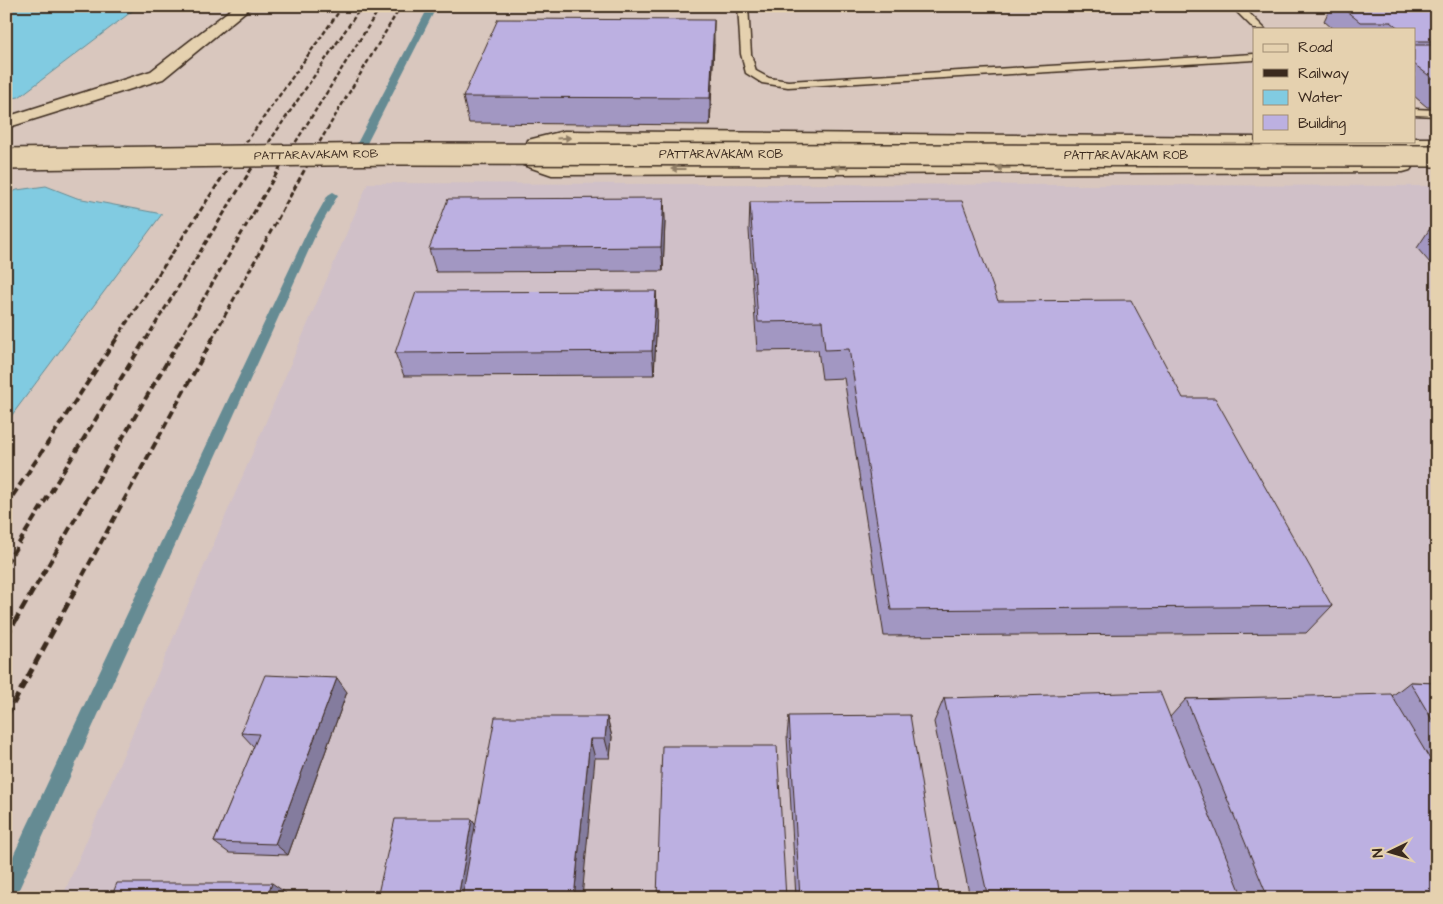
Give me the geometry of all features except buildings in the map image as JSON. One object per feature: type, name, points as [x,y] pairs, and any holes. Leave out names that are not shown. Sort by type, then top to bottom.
[{"type":"street","points":[[6,123],[156,75],[245,6]]},
{"type":"street","points":[[1437,144],[564,137],[535,144],[530,161],[552,169],[1437,166]]},
{"type":"street","name":"PATTARAVAKAM ROB","points":[[6,159],[389,154],[1437,156]]},
{"type":"lane","points":[[743,6],[746,54],[751,73],[766,81],[788,84],[983,71],[1253,57]]},
{"type":"lane","points":[[1236,6],[1259,28]]},
{"type":"lane","points":[[1416,112],[1437,113]]},
{"type":"shaded area","points":[[368,183],[1437,186],[1437,898],[62,898]]},
{"type":"water","points":[[6,6],[139,6],[19,97],[6,99]]},
{"type":"water","points":[[46,186],[77,198],[162,214],[6,423],[6,195],[17,190]]},
{"type":"waterway","points":[[358,151],[433,6]]},
{"type":"waterway","points":[[6,894],[312,232],[333,195]]},
{"type":"railway","points":[[242,148],[343,6]]},
{"type":"railway","points":[[265,148],[362,6]]},
{"type":"railway","points":[[292,148],[381,6]]},
{"type":"railway","points":[[316,148],[401,6]]},
{"type":"railway","points":[[116,339],[242,147]]},
{"type":"railway","points":[[146,339],[265,147]]},
{"type":"railway","points":[[180,339],[292,147]]},
{"type":"railway","points":[[212,339],[317,147]]},
{"type":"railway","points":[[6,506],[117,338]]},
{"type":"railway","points":[[6,564],[146,338]]},
{"type":"railway","points":[[36,586],[181,338]]},
{"type":"railway","points":[[77,586],[213,338]]},
{"type":"railway","points":[[6,637],[36,585]]},
{"type":"railway","points":[[6,717],[78,585]]}]
